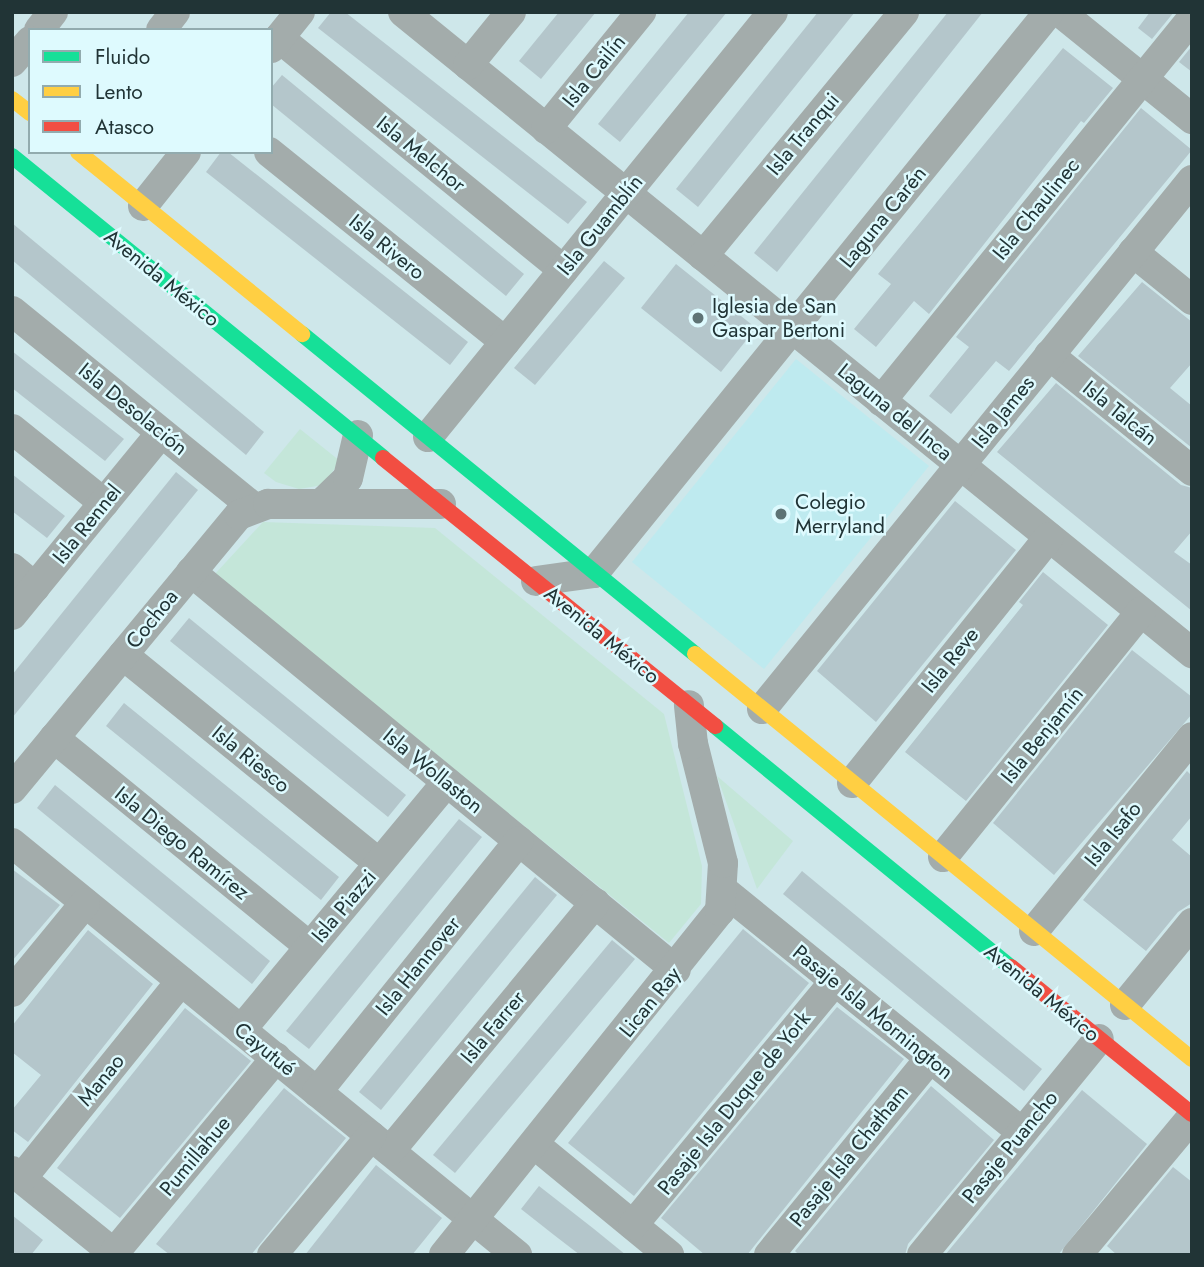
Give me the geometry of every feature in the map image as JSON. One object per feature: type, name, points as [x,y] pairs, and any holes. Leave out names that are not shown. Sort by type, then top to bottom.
[{"type":"street","points":[[41,28],[53,12]]},
{"type":"street","points":[[163,28],[176,12]]},
{"type":"street","points":[[275,43],[300,12]]},
{"type":"street","name":"Laguna del Inca","points":[[403,12],[1192,653]]},
{"type":"street","points":[[468,65],[510,12]]},
{"type":"street","name":"Isla Cailín","points":[[547,129],[641,12]]},
{"type":"street","name":"Isla Guamblín","points":[[428,437],[773,12]]},
{"type":"street","name":"Isla Tranqui","points":[[703,256],[904,12]]},
{"type":"street","name":"Laguna Carén","points":[[594,573],[1049,12]]},
{"type":"street","points":[[1060,12],[1192,119]]},
{"type":"street","name":"Isla Chaulinec","points":[[881,401],[1192,18]]},
{"type":"street","points":[[12,62],[28,43]]},
{"type":"street","name":"Isla Melchor","points":[[275,43],[563,270]]},
{"type":"street","points":[[12,99],[28,111]]},
{"type":"street","name":"Avenida México","points":[[80,154],[1192,1059]]},
{"type":"street","points":[[143,205],[184,154]]},
{"type":"street","name":"Isla Rivero","points":[[271,154],[505,342]]},
{"type":"street","name":"Avenida México","points":[[12,156],[256,339],[358,435],[441,504],[1192,1115]]},
{"type":"street","name":"Isla James","points":[[762,709],[1192,180]]},
{"type":"street","points":[[1133,252],[1192,300]]},
{"type":"street","name":"Isla Desolación","points":[[12,311],[253,507]]},
{"type":"street","points":[[256,339],[282,318]]},
{"type":"street","name":"Isla Talcán","points":[[1049,355],[1192,471]]},
{"type":"street","points":[[12,429],[103,503]]},
{"type":"street","name":"Isla Rennel","points":[[12,615],[161,433]]},
{"type":"street","points":[[321,504],[348,478],[358,435]]},
{"type":"street","points":[[253,507],[441,504]]},
{"type":"street","name":"Cochoa","points":[[12,789],[234,520],[253,507]]},
{"type":"street","name":"Isla Reve","points":[[852,783],[1049,537]]},
{"type":"street","points":[[12,568],[35,587]]},
{"type":"street","name":"Isla Wollaston","points":[[191,572],[676,970]]},
{"type":"street","points":[[536,581],[594,573]]},
{"type":"street","name":"Isla Benjamín","points":[[943,857],[1141,612]]},
{"type":"street","name":"Isla Riesco","points":[[123,655],[379,863]]},
{"type":"street","name":"Lican Ray","points":[[444,1255],[715,922],[724,891],[723,863],[692,744],[689,705]]},
{"type":"street","name":"Isla Isafo","points":[[1034,931],[1192,737]]},
{"type":"street","name":"Isla Diego Ramírez","points":[[54,738],[310,947]]},
{"type":"street","name":"Isla Piazzi","points":[[241,1030],[447,782]]},
{"type":"street","name":"Isla Hannover","points":[[317,1092],[519,841]]},
{"type":"street","name":"Cayutué","points":[[12,843],[517,1255]]},
{"type":"street","name":"Pasaje Isla Mornington","points":[[724,891],[1022,1132]]},
{"type":"street","points":[[12,992],[85,903]]},
{"type":"street","name":"Isla Farrer","points":[[272,1255],[381,1143],[595,903]]},
{"type":"street","points":[[1125,1005],[1192,923]]},
{"type":"street","name":"Manao","points":[[17,1175],[181,981]]},
{"type":"street","name":"Pasaje Isla Duque de York","points":[[633,1225],[835,981]]},
{"type":"street","name":"Pasaje Puancho","points":[[922,1255],[1099,1039]]},
{"type":"street","name":"Pumillahue","points":[[115,1254],[276,1058]]},
{"type":"street","name":"Pasaje Isla Chatham","points":[[769,1255],[930,1058]]},
{"type":"street","points":[[1077,1255],[1192,1115]]},
{"type":"street","points":[[534,1144],[669,1255]]},
{"type":"street","points":[[17,1175],[115,1254]]},
{"type":"shaded area","name":"Colegio Merryland","points":[[796,359],[929,466],[764,669],[632,562]]},
{"type":"green space","points":[[300,429],[340,461],[323,485],[299,489],[276,482],[264,473]]},
{"type":"green space","points":[[263,522],[435,528],[664,714],[702,866],[701,904],[669,943],[214,575]]},
{"type":"green space","points":[[717,776],[793,841],[757,889]]},
{"type":"building","points":[[331,12],[345,12],[587,202],[568,224],[318,28]]},
{"type":"building","points":[[559,12],[596,12],[541,79],[519,61]]},
{"type":"building","points":[[689,12],[727,12],[620,142],[598,124]]},
{"type":"building","points":[[818,12],[855,12],[698,207],[676,189]]},
{"type":"building","points":[[948,12],[983,12],[777,272],[754,253]]},
{"type":"building","points":[[1150,12],[1174,12],[1152,39],[1138,28]]},
{"type":"building","points":[[1192,46],[1192,72],[1179,62]]},
{"type":"building","points":[[1063,48],[1113,88],[1084,123],[1081,121],[929,314],[914,301],[876,347],[854,329],[891,284],[878,274]]},
{"type":"building","points":[[282,75],[524,274],[506,296],[273,106],[273,86]]},
{"type":"building","points":[[1141,108],[1192,150],[1009,371],[996,361],[951,414],[929,396],[969,347],[956,337]]},
{"type":"building","points":[[220,154],[231,154],[468,342],[450,365],[206,172]]},
{"type":"building","points":[[12,223],[264,432],[246,455],[12,260]]},
{"type":"building","points":[[604,261],[625,278],[535,385],[514,368]]},
{"type":"building","name":"Iglesia de San Gaspar Bertoni","points":[[676,264],[756,328],[721,372],[641,308]]},
{"type":"building","points":[[1142,282],[1192,322],[1192,363],[1170,388],[1192,406],[1192,448],[1078,356]]},
{"type":"building","points":[[12,351],[124,439],[105,461],[12,388]]},
{"type":"building","points":[[1056,383],[1181,485],[1192,488],[1192,531],[1174,552],[1192,565],[1192,611],[997,452]]},
{"type":"building","points":[[176,472],[198,490],[12,718],[12,675]]},
{"type":"building","points":[[12,474],[65,516],[47,538],[12,511]]},
{"type":"building","points":[[955,501],[1016,550],[876,722],[817,671]]},
{"type":"building","points":[[1043,572],[1108,625],[966,801],[905,752],[1023,605],[1019,602]]},
{"type":"building","points":[[189,618],[406,795],[388,817],[170,641]]},
{"type":"building","points":[[1132,650],[1192,697],[1192,714],[1054,875],[993,823]]},
{"type":"building","points":[[124,703],[339,877],[321,900],[106,726]]},
{"type":"building","points":[[1187,771],[1192,776],[1192,816],[1172,840],[1192,857],[1192,903],[1178,912],[1146,951],[1083,900]]},
{"type":"building","points":[[55,785],[270,961],[252,984],[37,808]]},
{"type":"building","points":[[459,819],[482,837],[309,1049],[286,1031]]},
{"type":"building","points":[[12,869],[60,905],[12,961]]},
{"type":"building","points":[[802,871],[1042,1069],[1024,1091],[783,894]]},
{"type":"building","points":[[535,877],[557,895],[381,1110],[359,1092]]},
{"type":"building","points":[[743,929],[809,983],[634,1196],[568,1143]]},
{"type":"building","points":[[88,930],[153,984],[28,1142],[12,1130],[12,1110],[41,1075],[12,1052],[12,1026]]},
{"type":"building","points":[[612,940],[635,959],[455,1173],[433,1155]]},
{"type":"building","points":[[837,1007],[904,1059],[747,1255],[705,1255],[661,1218]]},
{"type":"building","points":[[185,1008],[251,1061],[120,1218],[57,1168]]},
{"type":"building","points":[[931,1086],[994,1140],[908,1244],[905,1255],[799,1255],[795,1251]]},
{"type":"building","points":[[284,1088],[346,1138],[251,1255],[170,1255],[156,1244]]},
{"type":"building","points":[[1082,1090],[1147,1144],[1058,1255],[945,1255]]},
{"type":"building","points":[[376,1165],[442,1218],[412,1255],[305,1255]]},
{"type":"building","points":[[1173,1167],[1192,1182],[1192,1255],[1117,1255],[1107,1246]]},
{"type":"building","points":[[539,1186],[626,1255],[580,1255],[521,1209]]},
{"type":"building","points":[[12,1215],[43,1240],[31,1255],[12,1255]]},
{"type":"traffic: fast","points":[[12,156],[383,458]]},
{"type":"traffic: fast","points":[[302,334],[695,654]]},
{"type":"traffic: fast","points":[[715,726],[1011,967]]},
{"type":"traffic: slow","points":[[12,99],[28,111]]},
{"type":"traffic: slow","points":[[80,154],[302,334]]},
{"type":"traffic: slow","points":[[695,654],[1192,1059]]},
{"type":"traffic: jam","points":[[383,458],[715,726]]},
{"type":"traffic: jam","points":[[1011,967],[1192,1114]]},
{"type":"place","name":"Iglesia de San Gaspar Bertoni","points":[[698,318]]},
{"type":"place","name":"Colegio Merryland","points":[[781,514]]}]
